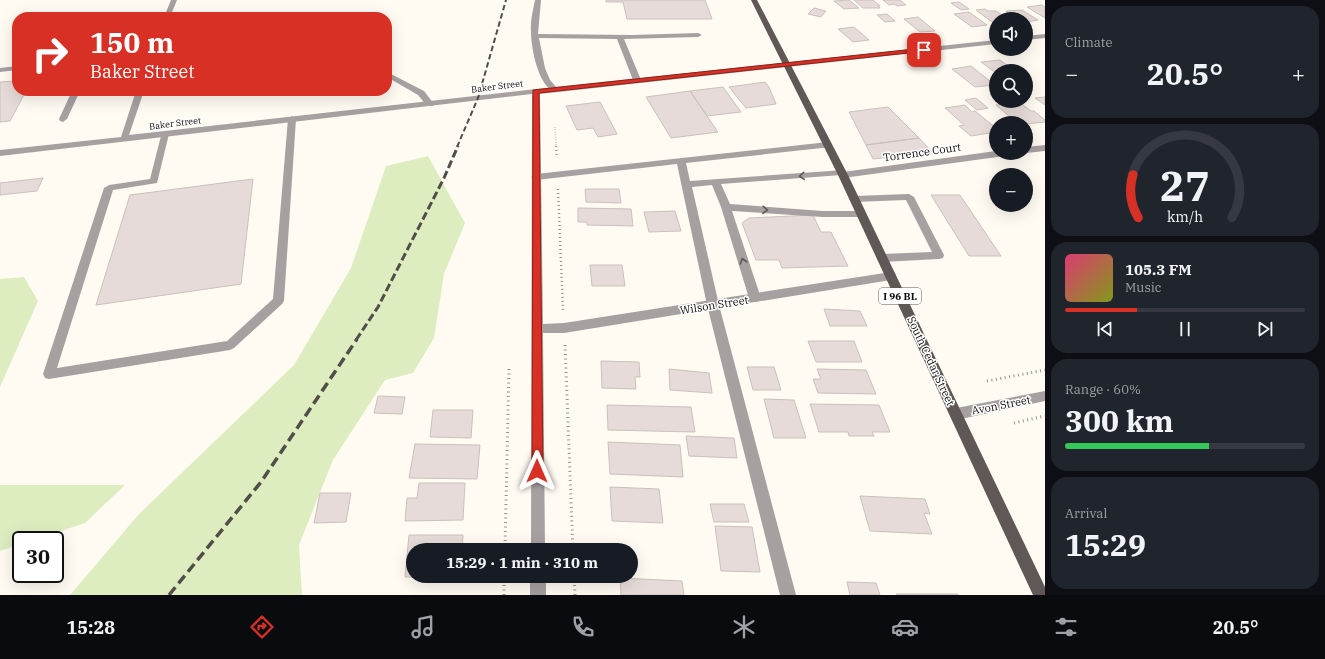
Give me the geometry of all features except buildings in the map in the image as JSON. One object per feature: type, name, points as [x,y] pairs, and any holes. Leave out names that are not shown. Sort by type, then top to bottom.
[{"type":"main road","name":"South Cedar Street","points":[[754,0],[828,145],[1042,595]]},
{"type":"street","points":[[169,12],[174,0]]},
{"type":"street","points":[[538,0],[534,31],[541,68],[546,81],[554,89]]},
{"type":"street","points":[[535,36],[620,37],[698,35]]},
{"type":"street","points":[[1033,37],[1045,36]]},
{"type":"street","points":[[620,37],[637,80]]},
{"type":"street","name":"Baker Street","points":[[0,153],[536,91],[989,43]]},
{"type":"street","points":[[0,70],[12,69]]},
{"type":"street","points":[[392,77],[421,93],[430,104]]},
{"type":"street","points":[[536,91],[538,543]]},
{"type":"street","points":[[63,119],[74,96]]},
{"type":"street","points":[[124,139],[139,96]]},
{"type":"street","points":[[165,134],[154,181],[109,188],[49,374],[230,345],[278,301],[292,119]]},
{"type":"street","points":[[536,177],[828,145]]},
{"type":"street","points":[[1033,149],[1045,148]]},
{"type":"street","name":"Torrence Court","points":[[686,184],[842,174],[989,155]]},
{"type":"street","points":[[681,160],[713,305],[788,595]]},
{"type":"street","points":[[716,183],[726,207],[755,298]]},
{"type":"street","points":[[854,199],[909,197],[939,256],[882,258]]},
{"type":"street","points":[[726,207],[823,214],[860,214]]},
{"type":"street","name":"Wilson Street","points":[[536,329],[564,328],[891,276]]},
{"type":"street","name":"Avon Street","points":[[956,414],[1045,396]]},
{"type":"street","points":[[538,583],[538,595]]},
{"type":"path","points":[[505,543],[509,367]]},
{"type":"path","points":[[987,381],[1045,370]]},
{"type":"path","points":[[1009,424],[1045,416]]},
{"type":"path","points":[[504,583],[504,595]]},
{"type":"path","points":[[574,583],[575,595]]},
{"type":"green space","points":[[428,156],[465,223],[444,274],[434,338],[413,373],[385,380],[333,460],[299,545],[302,595],[70,595],[139,514],[294,365],[351,268],[386,166]]},
{"type":"green space","points":[[24,277],[38,301],[0,387],[0,279]]},
{"type":"green space","points":[[0,485],[125,485],[85,523],[61,531],[12,531],[12,547],[0,551]]},
{"type":"railway","points":[[457,147],[478,98],[506,0]]},
{"type":"railway","points":[[356,340],[378,307],[444,178],[458,146]]},
{"type":"railway","points":[[169,595],[261,482],[357,339]]},
{"type":"route","points":[[537,471],[536,91],[924,50]]}]
